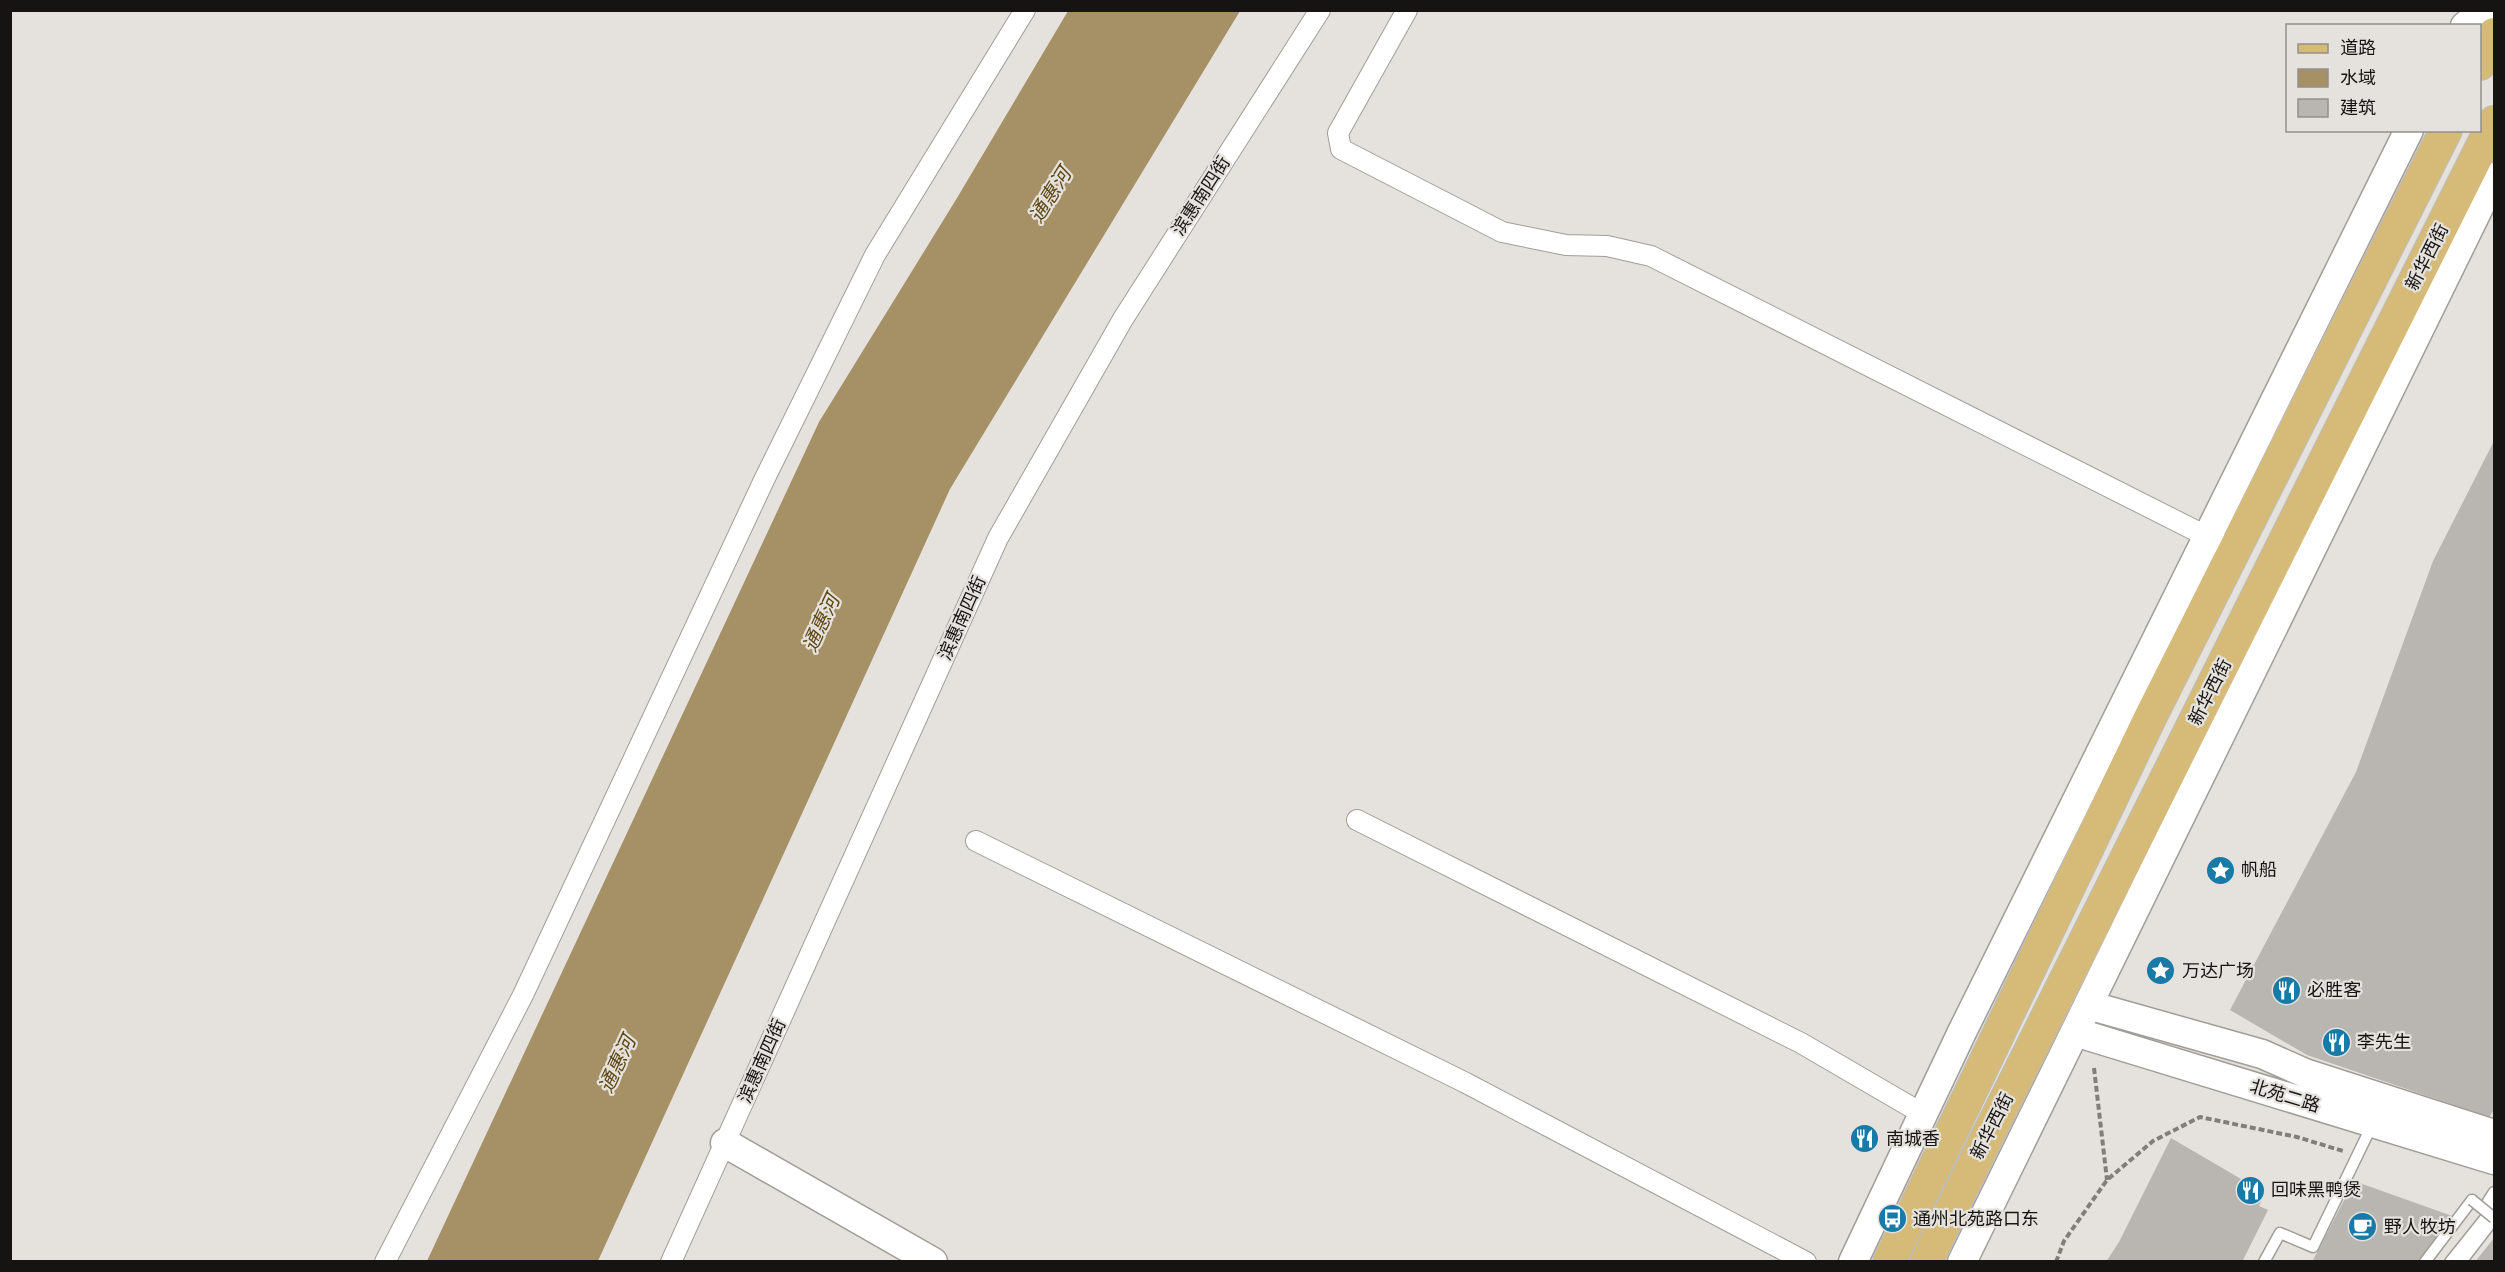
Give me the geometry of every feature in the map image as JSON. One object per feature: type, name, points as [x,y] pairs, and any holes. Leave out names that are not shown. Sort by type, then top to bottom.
[{"type":"main road","points":[[2481,62],[2494,34]]},
{"type":"main road","name":"新华西街","points":[[1926,1262],[2494,122]]},
{"type":"main road","name":"新华西街","points":[[1889,1262],[2151,716],[2221,543],[2445,132]]},
{"type":"street","points":[[385,1262],[523,995],[765,478],[875,255],[1025,10]]},
{"type":"street","name":"滨惠南四街","points":[[671,1262],[998,538],[1123,319],[1320,10]]},
{"type":"street","points":[[1407,10],[1338,133],[1341,149],[1502,232],[1566,245],[1608,246],[1651,256],[2221,543]]},
{"type":"street","points":[[2468,24],[2485,10]]},
{"type":"street","points":[[1853,1262],[1923,1114],[2221,543],[2408,132]]},
{"type":"street","points":[[1962,1262],[2494,177]]},
{"type":"street","points":[[1357,820],[1801,1042],[1923,1114]]},
{"type":"street","points":[[976,841],[1466,1083],[1806,1262]]},
{"type":"street","name":"北苑二路","points":[[2088,1005],[2262,1054],[2305,1073],[2494,1134]]},
{"type":"street","name":"北苑二路","points":[[2075,1032],[2494,1160]]},
{"type":"street","points":[[725,1143],[933,1262]]},
{"type":"lane","points":[[2264,1262],[2280,1233],[2313,1247],[2373,1123]]},
{"type":"lane","points":[[2450,1262],[2489,1207],[2494,1191]]},
{"type":"lane","points":[[2425,1262],[2472,1200],[2489,1207],[2494,1219],[2461,1262]]},
{"type":"path","points":[[2094,1068],[2107,1180]]},
{"type":"path","points":[[2056,1262],[2064,1241],[2107,1180],[2154,1141],[2200,1118],[2297,1137],[2357,1156]]},
{"type":"water","name":"通惠河","points":[[1068,11],[1240,11],[950,489],[598,1261],[427,1261],[819,422],[957,198]]},
{"type":"building","points":[[2494,441],[2494,1110],[2489,1117],[2307,1055],[2230,1010],[2356,772],[2433,561]]},
{"type":"building","points":[[2171,1138],[2265,1193],[2259,1206],[2268,1210],[2242,1262],[2106,1262],[2119,1242]]},
{"type":"building","points":[[2354,1181],[2455,1217],[2421,1262],[2312,1262]]},
{"type":"building","points":[[2494,1238],[2494,1262],[2475,1262]]},
{"type":"place","name":"帆船","points":[[2220,870]]},
{"type":"place","name":"万达广场","points":[[2161,971]]},
{"type":"place","name":"必胜客","points":[[2286,990]]},
{"type":"place","name":"李先生","points":[[2336,1042]]},
{"type":"place","name":"南城香","points":[[1865,1139]]},
{"type":"place","name":"回味黑鸭煲","points":[[2250,1190]]},
{"type":"place","name":"通州北苑路口东","points":[[1892,1219]]},
{"type":"place","name":"野人牧坊","points":[[2363,1227]]}]
